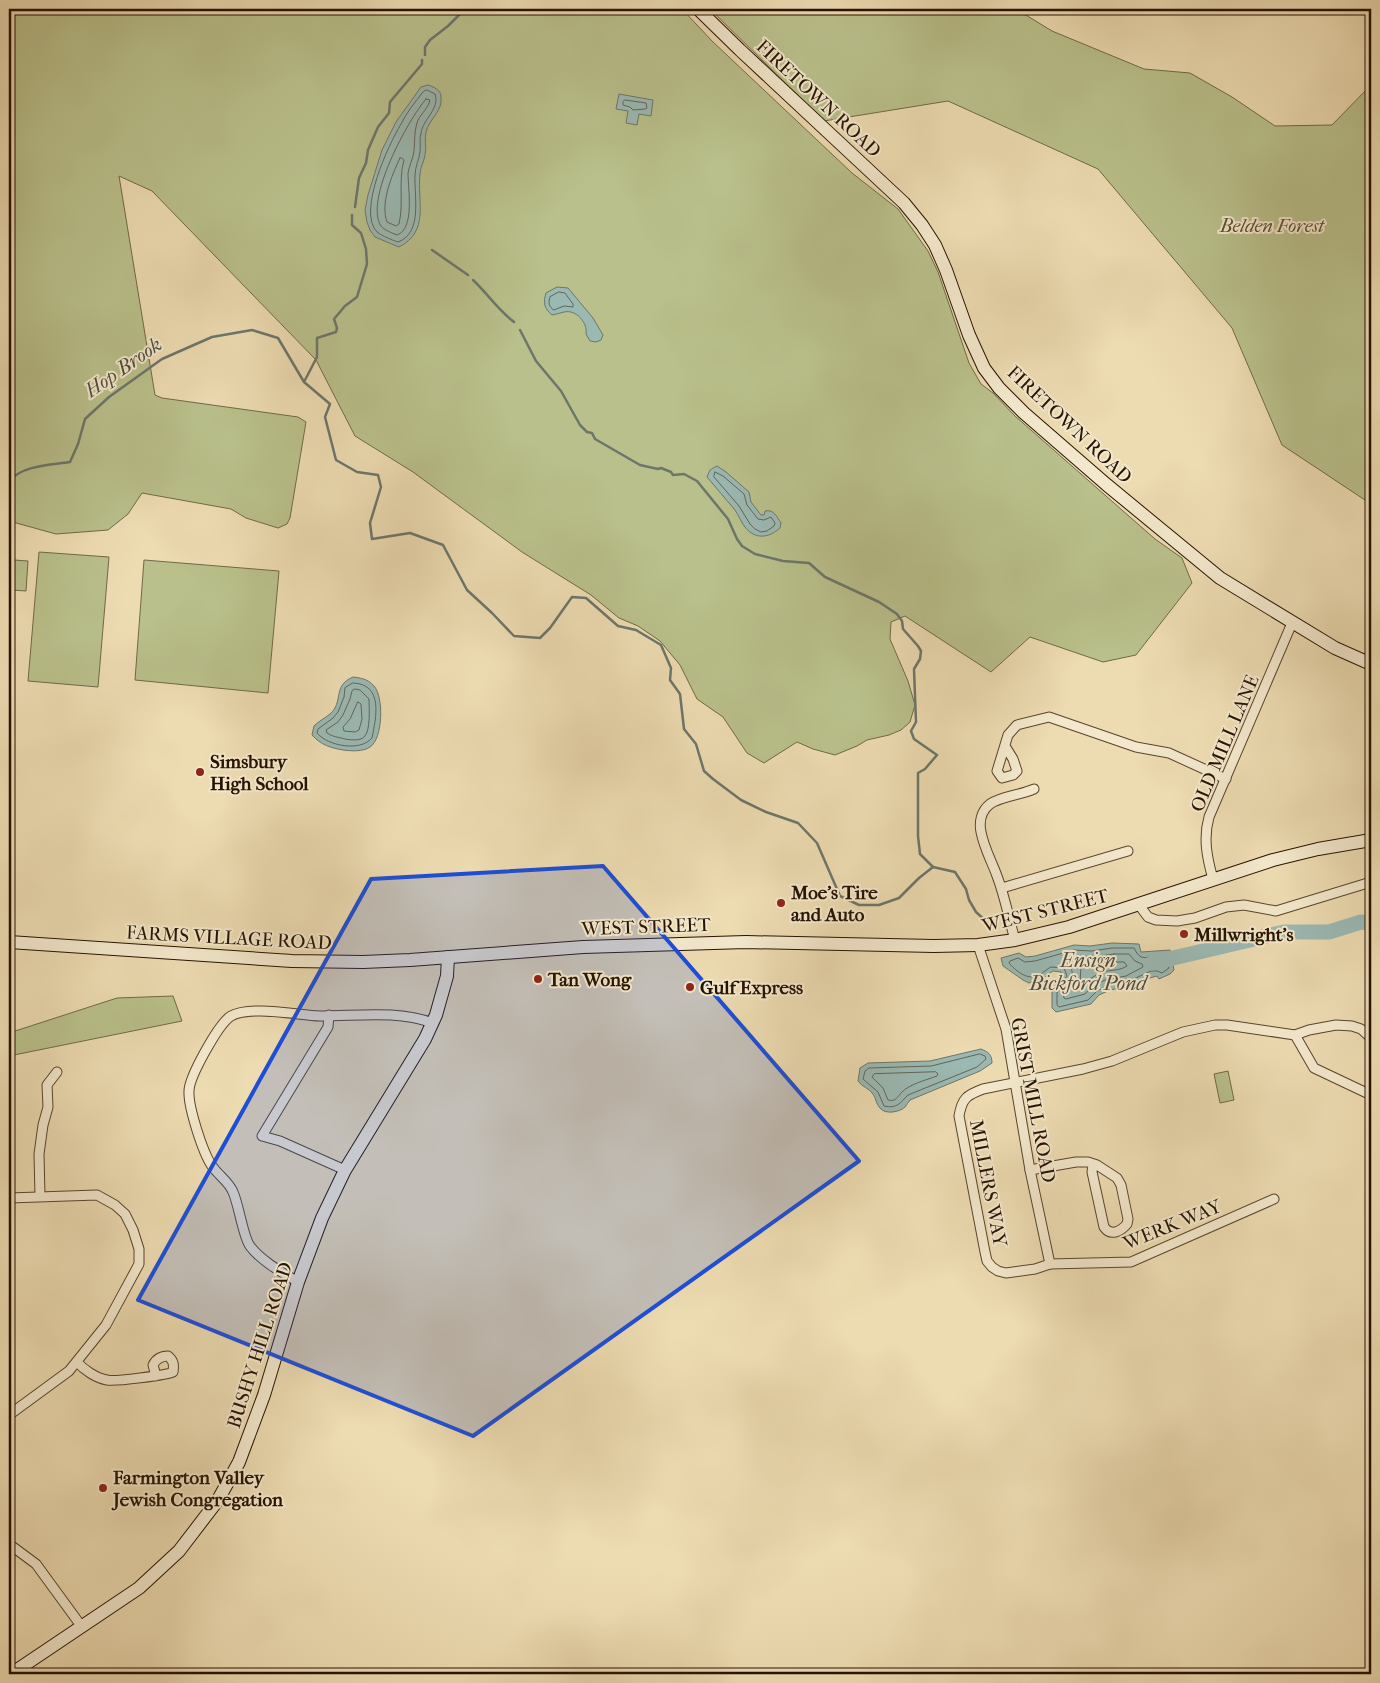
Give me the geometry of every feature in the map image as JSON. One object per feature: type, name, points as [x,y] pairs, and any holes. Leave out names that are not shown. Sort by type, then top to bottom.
[{"type":"main road","name":"FIRETOWN ROAD","points":[[698,9],[889,187],[910,210],[935,245],[946,270],[969,336],[984,368],[999,388],[1024,413],[1202,565],[1234,588],[1292,623],[1335,648],[1371,664]]},
{"type":"main road","name":"WEST STREET","points":[[448,957],[583,947],[746,942],[934,946],[978,945],[1015,940],[1069,927],[1274,860],[1371,840]]},
{"type":"main road","name":"FARMS VILLAGE ROAD","points":[[9,942],[292,961],[389,961],[448,957]]},
{"type":"main road","name":"BUSHY HILL ROAD","points":[[11,1674],[139,1588],[178,1551],[218,1500],[239,1462],[264,1395],[298,1282],[322,1218],[345,1170],[433,1023],[447,976],[448,957]]},
{"type":"street","name":"OLD MILL LANE","points":[[1213,879],[1206,850],[1205,830],[1209,817],[1292,623]]},
{"type":"street","points":[[1005,746],[1008,734],[1017,725],[1049,717],[1136,747],[1169,753],[1226,779]]},
{"type":"street","points":[[1015,940],[1002,888],[985,846],[981,831],[981,817],[985,809],[991,804],[1034,789]]},
{"type":"street","points":[[1002,888],[1128,851]]},
{"type":"street","points":[[1139,905],[1148,917],[1156,920],[1177,921],[1195,918],[1226,907],[1244,905],[1276,911],[1371,882]]},
{"type":"street","name":"GRIST MILL ROAD","points":[[978,945],[1006,1029],[1030,1170],[1050,1264]]},
{"type":"street","points":[[298,1282],[276,1270],[249,1246],[233,1191],[211,1165],[196,1128],[189,1100],[189,1090],[194,1072],[220,1027],[229,1017],[246,1012],[261,1011],[328,1016],[383,1014],[419,1018],[433,1023]]},
{"type":"street","points":[[328,1016],[328,1027],[262,1136],[280,1141],[345,1170]]},
{"type":"street","name":"MILLERS WAY","points":[[1050,1264],[1035,1269],[1006,1273],[998,1271],[987,1261],[959,1116],[960,1107],[965,1098],[971,1093],[983,1089],[1084,1069],[1112,1061],[1183,1032],[1215,1025],[1295,1035]]},
{"type":"street","points":[[1371,1038],[1361,1029],[1344,1025],[1309,1030],[1295,1035],[1314,1068],[1371,1095]]},
{"type":"street","points":[[40,1196],[38,1154],[42,1125],[48,1107],[47,1086],[57,1072]]},
{"type":"street","points":[[1030,1170],[1076,1162],[1088,1162],[1093,1164],[1117,1178],[1121,1185],[1128,1219],[1127,1224],[1117,1232],[1112,1233],[1104,1227],[1092,1172],[1093,1164]]},
{"type":"street","points":[[9,1198],[97,1195],[115,1205],[125,1214],[139,1248],[139,1264],[106,1325],[68,1371],[9,1415]]},
{"type":"street","name":"WERK WAY","points":[[1050,1264],[1131,1262],[1274,1199]]},
{"type":"street","points":[[77,1362],[84,1369],[108,1381],[156,1376]]},
{"type":"street","points":[[9,1544],[36,1564],[82,1626]]},
{"type":"highlighted area","points":[[603,866],[859,1161],[473,1436],[138,1300],[371,879]]},
{"type":"green space","points":[[9,9],[682,9],[712,41],[852,173],[898,209],[928,251],[938,272],[969,363],[981,384],[1155,539],[1182,558],[1192,583],[1136,655],[1103,662],[1030,637],[991,672],[905,616],[891,622],[890,639],[908,681],[915,705],[910,722],[901,730],[867,740],[835,755],[797,742],[764,763],[747,753],[723,717],[697,699],[680,665],[660,641],[638,626],[619,618],[591,595],[522,552],[413,472],[355,436],[316,360],[152,191],[119,176],[155,395],[162,398],[298,417],[306,422],[290,518],[287,524],[278,528],[246,518],[231,509],[142,493],[128,514],[108,530],[56,534],[9,521]]},
{"type":"green space","name":"Belden Forest","points":[[710,9],[1016,9],[1052,31],[1144,69],[1190,73],[1232,97],[1275,126],[1332,125],[1371,85],[1371,504],[1282,445],[1232,328],[1098,169],[948,101],[824,121]]},
{"type":"green space","points":[[39,552],[109,557],[98,687],[28,681]]},
{"type":"green space","points":[[14,560],[28,561],[26,591],[12,590]]},
{"type":"green space","points":[[144,560],[279,571],[268,693],[135,680]]},
{"type":"green space","points":[[173,996],[182,1021],[9,1056],[9,1033],[117,998]]},
{"type":"green space","points":[[1228,1071],[1234,1100],[1220,1103],[1214,1074]]},
{"type":"water","points":[[428,85],[438,91],[441,95],[441,102],[425,135],[426,152],[420,172],[420,215],[418,224],[415,233],[399,247],[375,237],[367,222],[365,210],[382,150],[396,122],[421,87]]},
{"type":"water","points":[[619,94],[653,100],[651,116],[639,114],[637,125],[626,123],[628,111],[616,109]]},
{"type":"water","points":[[557,287],[568,288],[593,318],[603,335],[601,340],[596,342],[590,341],[583,321],[577,315],[564,312],[552,315],[547,310],[544,303],[546,293]]},
{"type":"water","points":[[717,466],[749,492],[751,502],[761,515],[764,515],[765,511],[771,511],[775,514],[781,523],[780,528],[767,536],[758,536],[749,531],[735,510],[707,477],[710,470]]},
{"type":"water","points":[[353,677],[367,680],[374,686],[381,708],[378,736],[370,747],[357,751],[330,747],[312,735],[314,726],[334,709],[340,689]]},
{"type":"water","name":"Ensign Bickford Pond","points":[[1112,943],[1139,944],[1141,952],[1170,950],[1174,970],[1159,979],[1157,976],[1129,986],[1110,990],[1099,995],[1091,1004],[1056,1012],[1052,1008],[1052,989],[1061,978],[1061,972],[1053,971],[1042,979],[1029,983],[1003,966],[1001,958],[1019,953],[1026,957],[1035,956],[1074,945],[1090,946]]},
{"type":"water","points":[[981,1049],[989,1054],[992,1063],[980,1071],[910,1100],[903,1109],[896,1111],[885,1112],[882,1110],[871,1092],[858,1081],[860,1068],[868,1063],[930,1061]]},
{"type":"waterway","points":[[425,55],[425,47],[430,40],[465,9]]},
{"type":"waterway","points":[[355,207],[359,178],[378,127],[389,113],[390,102],[422,64],[422,60]]},
{"type":"waterway","points":[[304,382],[317,357],[317,338],[336,332],[337,328],[334,319],[345,306],[357,297],[367,264],[366,249],[361,233],[352,225],[352,215]]},
{"type":"waterway","points":[[432,250],[468,275]]},
{"type":"waterway","points":[[473,280],[514,322]]},
{"type":"waterway","name":"Hop Brook","points":[[9,481],[29,469],[70,462],[78,444],[85,419],[109,397],[162,359],[212,337],[252,330],[278,338],[304,382],[330,404],[325,417],[336,460],[357,472],[378,475],[381,487],[370,523],[372,539],[410,533],[443,545],[467,590],[514,636],[540,638],[550,628],[572,597],[586,598],[618,626],[636,630],[661,645],[671,668],[670,680],[680,694],[684,729],[696,744],[704,771],[741,800],[766,812],[798,823],[817,843],[840,896],[859,905],[879,905],[899,898],[933,867],[955,872],[966,889],[969,900],[976,912],[990,925]]},
{"type":"waterway","points":[[520,330],[536,361],[561,391],[580,425],[587,432],[592,433],[595,439],[640,465],[661,468],[671,472],[673,475],[684,474],[697,481],[728,519],[742,546],[755,554],[783,561],[809,563],[825,577],[879,602],[897,614],[902,621],[903,629],[921,651],[920,659],[914,669],[916,722],[911,731],[914,739],[937,755],[925,769],[918,773],[918,836],[920,854],[933,867]]},
{"type":"waterway","name":"Hop Brook","points":[[1152,963],[1284,932],[1329,932],[1361,922],[1371,923]]},
{"type":"place","name":"Simsbury High School","points":[[200,772]]},
{"type":"place","name":"Moe's Tire and Auto","points":[[781,903]]},
{"type":"place","name":"Millwright's","points":[[1184,934]]},
{"type":"place","name":"Tan Wong","points":[[538,979]]},
{"type":"place","name":"Gulf Express","points":[[690,987]]},
{"type":"place","name":"Farmington Valley Jewish Congregation","points":[[103,1488]]}]
